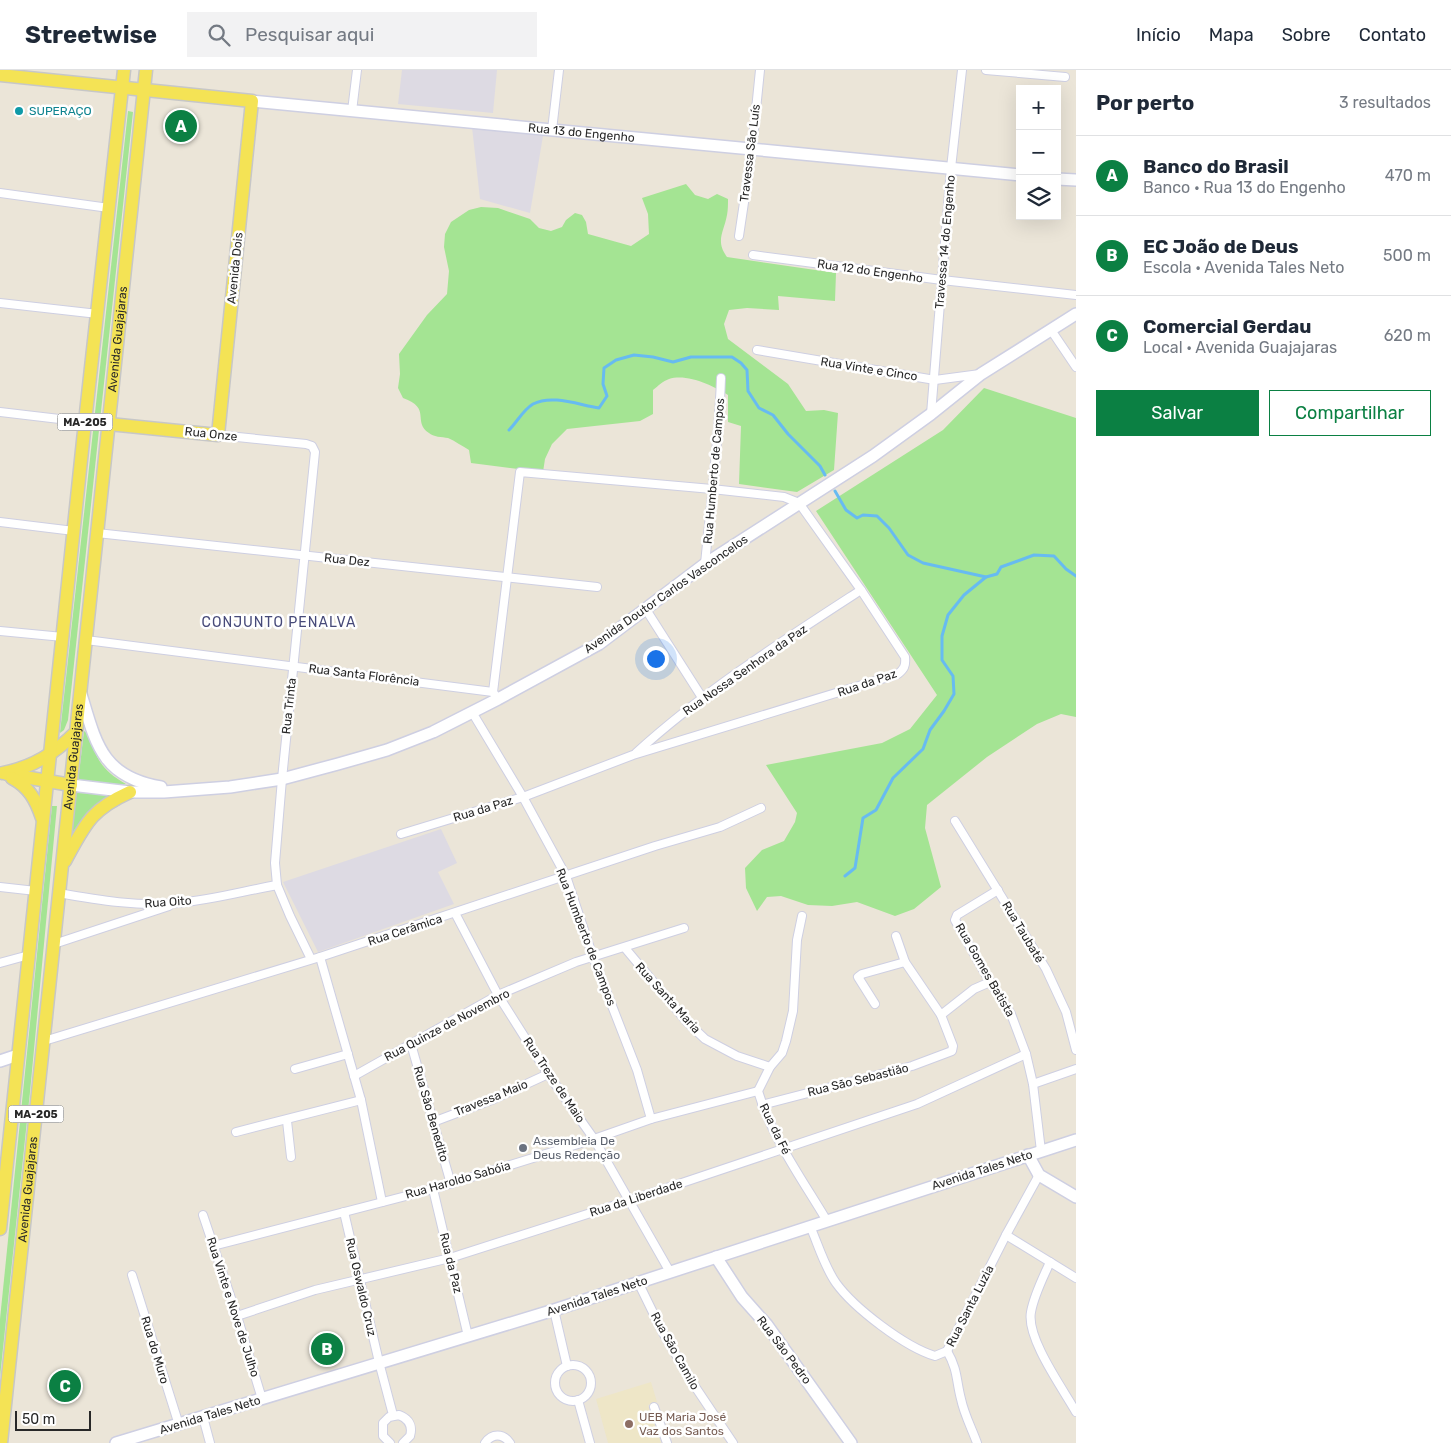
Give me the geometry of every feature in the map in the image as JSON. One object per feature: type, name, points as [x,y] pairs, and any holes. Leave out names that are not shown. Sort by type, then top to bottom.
[{"type":"main road","name":"Avenida Guajajaras","points":[[0,1229],[124,70]]},
{"type":"main road","name":"Avenida Guajajaras","points":[[1,1443],[146,70]]},
{"type":"main road","name":"Rua 13 do Engenho","points":[[0,75],[1016,175]]},
{"type":"main road","name":"Avenida Dois","points":[[218,434],[252,101]]},
{"type":"main road","points":[[1061,178],[1076,180]]},
{"type":"main road","name":"Avenida Doutor Carlos Vasconcelos","points":[[71,785],[130,792],[230,787],[282,779],[387,750],[433,732],[472,712],[496,695],[586,652],[705,564],[873,456],[931,414],[981,374],[1076,314]]},
{"type":"main road","name":"Rua Onze","points":[[109,424],[218,434]]},
{"type":"main road","name":"Avenida Doutor Carlos Vasconcelos","points":[[80,693],[98,744],[111,765],[130,779],[142,783],[185,790]]},
{"type":"main road","points":[[1,773],[26,768],[50,756],[76,732]]},
{"type":"main road","points":[[1,773],[71,785]]},
{"type":"main road","points":[[1,773],[26,786],[36,801],[43,820]]},
{"type":"main road","points":[[63,866],[86,824],[95,814],[106,804],[130,792]]},
{"type":"main road","points":[[0,1061],[18,1055]]},
{"type":"main road","name":"Avenida Tales Neto","points":[[116,1443],[554,1310],[1076,1140]]},
{"type":"main road","points":[[1028,1155],[1039,1175],[1076,1197]]},
{"type":"main road","name":"Rua São Pedro","points":[[716,1257],[742,1297],[767,1325],[851,1443]]},
{"type":"street","points":[[352,111],[357,70]]},
{"type":"street","points":[[552,130],[559,70]]},
{"type":"street","name":"Travessa São Luís","points":[[739,236],[752,149],[760,70]]},
{"type":"street","name":"Travessa 14 do Engenho","points":[[931,414],[951,168],[962,70]]},
{"type":"street","points":[[986,70],[1065,77]]},
{"type":"street","points":[[0,193],[109,208]]},
{"type":"street","name":"Rua 12 do Engenho","points":[[753,255],[942,280],[1076,295]]},
{"type":"street","points":[[0,303],[98,314]]},
{"type":"street","points":[[1051,330],[1076,367]]},
{"type":"street","name":"Rua Vinte e Cinco","points":[[757,350],[935,380],[981,374]]},
{"type":"street","name":"Rua Humberto de Campos","points":[[705,564],[719,432],[721,378]]},
{"type":"street","points":[[0,412],[85,422]]},
{"type":"street","name":"Rua Onze","points":[[218,434],[312,446]]},
{"type":"street","name":"Rua Trinta","points":[[311,959],[277,885],[275,863],[293,666],[306,555],[315,452],[312,446]]},
{"type":"street","points":[[496,695],[506,578],[520,472],[784,497],[799,503]]},
{"type":"street","name":"Rua da Paz","points":[[401,834],[523,797],[633,755],[898,674],[904,669],[905,657],[861,590],[799,503]]},
{"type":"street","points":[[0,522],[74,531]]},
{"type":"street","name":"Rua Dez","points":[[97,533],[597,587]]},
{"type":"street","name":"Rua Nossa Senhora da Paz","points":[[633,755],[654,736],[703,699],[788,638],[861,590]]},
{"type":"street","points":[[645,608],[703,699]]},
{"type":"street","points":[[0,631],[63,637]]},
{"type":"street","name":"Rua Santa Florência","points":[[86,640],[293,666],[496,695]]},
{"type":"street","name":"Rua Humberto de Campos","points":[[472,712],[523,797],[566,876],[593,956],[636,1070],[651,1119]]},
{"type":"street","name":"Rua Cerâmica","points":[[44,1041],[320,957],[655,846],[720,827],[761,808]]},
{"type":"street","name":"Rua Taubaté","points":[[955,822],[1046,969],[1066,1012],[1076,1050]]},
{"type":"street","name":"Rua Oito","points":[[59,893],[148,904],[178,904],[277,885]]},
{"type":"street","points":[[0,887],[36,891]]},
{"type":"street","name":"Rua Gomes Batista","points":[[998,890],[956,917],[957,923],[990,982],[1011,1014],[1026,1054],[1033,1084],[1041,1151]]},
{"type":"street","points":[[54,944],[178,904]]},
{"type":"street","name":"Rua Treze de Maio","points":[[455,913],[498,995],[548,1074],[594,1139],[670,1272]]},
{"type":"street","name":"Rua da Fé","points":[[802,916],[797,940],[793,1011],[782,1053],[770,1067],[758,1091],[762,1105],[783,1148],[827,1221]]},
{"type":"street","name":"Rua Quinze de Novembro","points":[[354,1076],[498,995],[593,956],[625,948],[684,928]]},
{"type":"street","points":[[896,936],[905,962],[941,1015],[974,989],[990,982]]},
{"type":"street","name":"Rua Santa Maria","points":[[625,948],[687,1022],[705,1039],[737,1056],[770,1067]]},
{"type":"street","points":[[0,962],[29,955]]},
{"type":"street","points":[[320,957],[361,1100],[382,1202]]},
{"type":"street","points":[[875,1004],[858,977],[862,974],[905,962]]},
{"type":"street","name":"Rua São Sebastião","points":[[762,1105],[912,1066],[949,1053],[954,1046],[941,1015]]},
{"type":"street","name":"Rua São Benedito","points":[[411,1044],[451,1184]]},
{"type":"street","points":[[295,1069],[348,1054]]},
{"type":"street","name":"Rua da Liberdade","points":[[237,1316],[315,1290],[359,1278],[450,1258],[628,1201],[918,1104],[1026,1054]]},
{"type":"street","points":[[1033,1084],[1076,1069]]},
{"type":"street","name":"Travessa Maio","points":[[433,1122],[494,1099],[548,1074]]},
{"type":"street","name":"Rua Haroldo Sabóia","points":[[213,1246],[433,1190],[651,1119],[758,1091]]},
{"type":"street","points":[[236,1132],[286,1121],[361,1100]]},
{"type":"street","points":[[286,1121],[291,1157]]},
{"type":"street","name":"Rua Santa Luzia","points":[[977,1443],[960,1399],[954,1362],[947,1351],[1006,1234],[1039,1175]]},
{"type":"street","name":"Rua da Paz","points":[[433,1190],[468,1336]]},
{"type":"street","name":"Rua Oswaldo Cruz","points":[[344,1212],[393,1415]]},
{"type":"street","name":"Rua Vinte e Nove de Julho","points":[[203,1215],[262,1398]]},
{"type":"street","points":[[810,1226],[827,1268],[844,1293],[878,1323],[909,1344],[935,1356],[947,1351]]},
{"type":"street","points":[[1006,1234],[1076,1278]]},
{"type":"street","points":[[1050,1262],[1031,1313],[1032,1329],[1038,1346],[1076,1412]]},
{"type":"street","name":"Rua do Muro","points":[[132,1275],[179,1425]]},
{"type":"street","name":"Rua São Camilo","points":[[638,1282],[663,1333],[694,1385],[733,1443]]},
{"type":"street","points":[[554,1310],[567,1366]]},
{"type":"street","points":[[567,1366],[583,1368],[590,1377],[590,1388],[583,1398],[578,1400],[566,1400],[557,1392],[555,1380],[561,1369],[567,1366]]},
{"type":"street","points":[[578,1400],[590,1443]]},
{"type":"street","points":[[654,1407],[667,1443]]},
{"type":"street","points":[[390,1443],[383,1436],[382,1428],[386,1420],[393,1415],[404,1417],[411,1425],[410,1436],[403,1443]]},
{"type":"street","points":[[203,1417],[210,1443]]},
{"type":"street","points":[[485,1443],[488,1438],[497,1435],[506,1437],[510,1443]]},
{"type":"shaded area","points":[[402,70],[497,70],[493,113],[398,104]]},
{"type":"shaded area","points":[[472,127],[543,136],[530,213],[480,199]]},
{"type":"shaded area","points":[[441,829],[457,863],[438,872],[454,904],[318,952],[283,882]]},
{"type":"shaded area","name":"UEB Maria José Vaz dos Santos","points":[[651,1382],[657,1402],[648,1405],[661,1443],[608,1443],[596,1399]]},
{"type":"green space","points":[[128,111],[133,112],[68,720],[64,730],[60,733]]},
{"type":"green space","points":[[686,184],[695,195],[708,199],[717,194],[728,199],[727,213],[721,236],[723,251],[727,257],[836,273],[835,301],[778,296],[779,310],[747,308],[729,310],[724,324],[728,339],[788,384],[806,411],[824,410],[838,413],[834,470],[797,492],[739,484],[741,426],[728,422],[728,395],[708,384],[684,378],[669,379],[653,390],[653,414],[640,421],[567,429],[552,444],[545,459],[543,472],[471,463],[469,450],[448,438],[438,437],[424,429],[417,406],[403,398],[398,388],[400,374],[399,354],[427,315],[447,294],[449,271],[444,247],[445,234],[451,222],[469,210],[481,207],[498,208],[530,219],[539,228],[551,231],[562,227],[566,220],[575,213],[582,215],[586,222],[588,234],[631,246],[649,234],[648,214],[642,198]]},
{"type":"green space","points":[[984,388],[1076,418],[1076,717],[1061,714],[1037,724],[987,757],[927,805],[925,828],[941,887],[914,909],[895,916],[857,902],[832,906],[808,905],[781,896],[767,897],[757,911],[746,888],[745,868],[762,850],[784,841],[795,822],[797,813],[766,765],[882,743],[910,729],[937,695],[816,511],[943,430]]},
{"type":"green space","points":[[84,731],[88,734],[94,750],[105,769],[126,784],[120,786],[78,782]]},
{"type":"green space","points":[[76,793],[112,794],[90,810],[72,833]]},
{"type":"green space","points":[[52,806],[57,806],[30,1092],[0,1377],[0,1319]]},
{"type":"waterway","points":[[509,430],[526,409],[540,401],[566,401],[599,408],[607,396],[603,384],[604,368],[616,360],[634,355],[673,362],[691,357],[732,357],[747,370],[748,391],[759,408],[773,415],[788,434],[820,466],[825,475]]},
{"type":"waterway","points":[[835,491],[846,510],[857,518],[863,515],[877,516],[889,528],[908,555],[923,563],[986,577],[997,574],[1001,567],[1034,555],[1054,556],[1066,569],[1076,576]]},
{"type":"waterway","points":[[845,876],[855,868],[863,818],[876,810],[893,778],[923,749],[930,730],[954,694],[953,676],[942,660],[942,636],[948,615],[964,595],[986,577]]},
{"type":"place","name":"SUPERAÇO","points":[[19,111]]},
{"type":"place","name":"Banco do Brasil","points":[[181,126]]},
{"type":"place","name":"Assembleia De Deus Redenção","points":[[523,1148]]},
{"type":"place","name":"EC João de Deus","points":[[327,1349]]},
{"type":"place","name":"Comercial Gerdau","points":[[65,1386]]},
{"type":"place","name":"UEB Maria José Vaz dos Santos","points":[[629,1424]]},
{"type":"district","name":"CONJUNTO PENALVA","points":[[279,622]]}]
